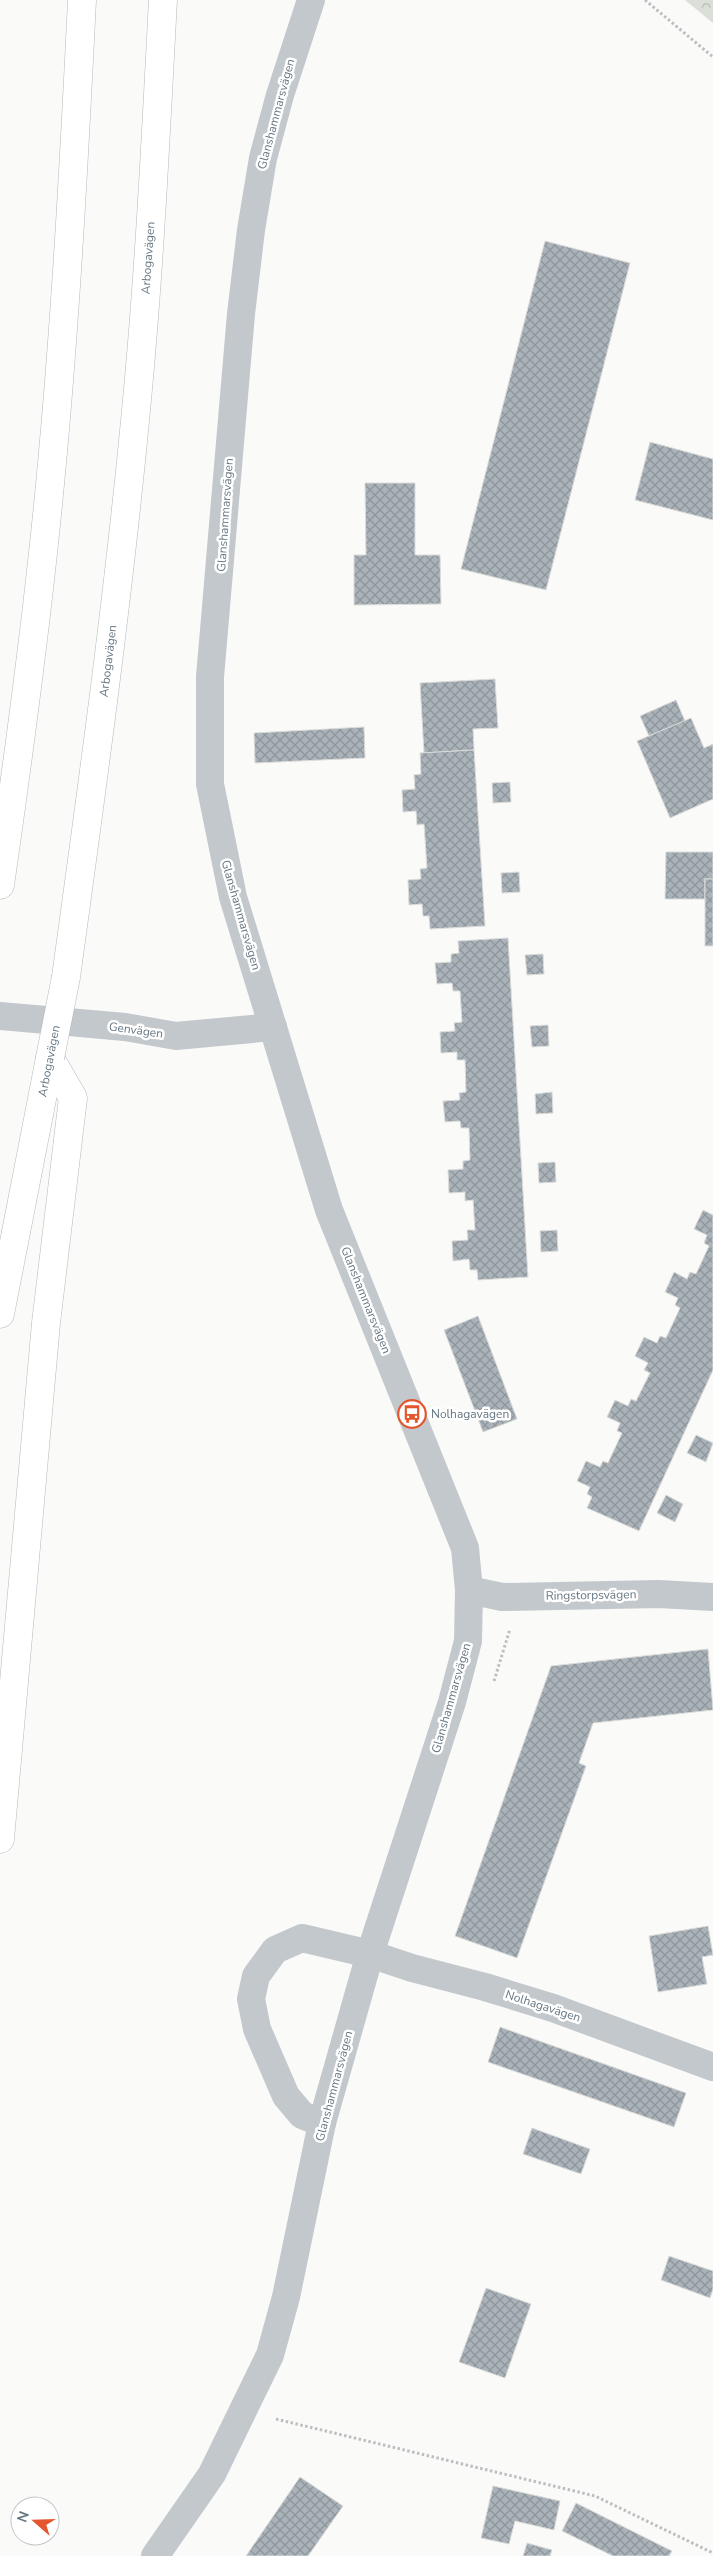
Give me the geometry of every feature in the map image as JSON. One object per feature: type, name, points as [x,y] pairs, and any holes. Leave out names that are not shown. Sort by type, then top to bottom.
[{"type":"highway","points":[[0,885],[23,724],[52,466],[72,207],[82,0]]},
{"type":"highway","name":"Arbogavägen","points":[[0,1314],[66,977],[100,729],[137,396],[152,201],[163,0]]},
{"type":"highway","points":[[0,1839],[46,1323],[73,1098],[50,1058]]},
{"type":"street","name":"Glanshammarsvägen","points":[[155,2556],[212,2474],[270,2355],[286,2297],[322,2123],[370,1954],[452,1702],[468,1641],[469,1590],[466,1548],[329,1210],[233,896],[210,784],[210,677],[241,314],[251,230],[268,140],[293,51],[311,0]]},
{"type":"street","name":"Genvägen","points":[[0,1016],[125,1027],[176,1036],[273,1027]]},
{"type":"street","name":"Ringstorpsvägen","points":[[469,1590],[502,1597],[660,1594],[713,1597]]},
{"type":"street","name":"Nolhagavägen","points":[[322,2123],[302,2115],[286,2096],[256,2029],[252,1998],[256,1976],[275,1950],[302,1938],[370,1954],[412,1968],[485,1987],[553,2008],[713,2067]]},
{"type":"path","points":[[645,0],[713,57]]},
{"type":"path","points":[[244,2410],[595,2496],[713,2553]]},
{"type":"green space","points":[[685,0],[713,0],[713,23]]},
{"type":"building","points":[[545,241],[630,263],[546,590],[461,569]]},
{"type":"building","points":[[650,442],[713,459],[713,520],[635,500]]},
{"type":"building","points":[[365,483],[415,483],[415,555],[440,555],[441,604],[354,605],[354,555],[366,555]]},
{"type":"building","points":[[495,679],[498,728],[473,729],[474,750],[424,753],[420,683]]},
{"type":"building","points":[[676,700],[685,721],[649,736],[640,716]]},
{"type":"building","points":[[691,718],[704,748],[713,744],[713,799],[670,818],[637,741]]},
{"type":"building","points":[[364,727],[365,758],[255,763],[254,733]]},
{"type":"building","points":[[474,750],[485,926],[430,929],[429,916],[423,916],[422,904],[409,905],[408,880],[421,879],[420,869],[427,868],[424,824],[417,825],[416,811],[403,812],[402,790],[415,789],[414,775],[421,774],[420,753]]},
{"type":"building","points":[[510,782],[511,802],[493,803],[492,783]]},
{"type":"building","points":[[666,852],[713,852],[713,879],[705,879],[705,899],[665,899]]},
{"type":"building","points":[[519,872],[520,892],[502,893],[501,873]]},
{"type":"building","points":[[705,879],[713,879],[713,946],[705,946]]},
{"type":"building","points":[[508,938],[528,1277],[478,1280],[477,1270],[470,1270],[469,1259],[453,1261],[452,1241],[468,1240],[467,1230],[475,1230],[473,1200],[465,1201],[465,1192],[449,1193],[448,1170],[463,1169],[463,1161],[470,1160],[469,1128],[461,1128],[460,1121],[445,1122],[443,1101],[460,1100],[459,1093],[466,1092],[465,1060],[457,1060],[457,1052],[441,1053],[440,1032],[455,1031],[454,1023],[462,1022],[460,991],[453,991],[452,983],[437,984],[435,963],[451,962],[451,954],[459,953],[458,941]]},
{"type":"building","points":[[543,954],[544,974],[527,975],[525,955]]},
{"type":"building","points":[[548,1025],[549,1046],[532,1047],[530,1026]]},
{"type":"building","points":[[552,1092],[553,1113],[536,1114],[535,1094]]},
{"type":"building","points":[[555,1162],[556,1182],[539,1183],[538,1163]]},
{"type":"building","points":[[703,1210],[713,1215],[713,1370],[639,1531],[587,1508],[592,1497],[587,1494],[590,1487],[577,1481],[586,1461],[600,1467],[603,1461],[608,1463],[622,1433],[617,1431],[620,1423],[607,1417],[615,1400],[628,1406],[631,1399],[636,1401],[650,1373],[644,1370],[648,1363],[635,1356],[644,1337],[657,1343],[660,1336],[666,1338],[680,1308],[675,1305],[678,1298],[665,1292],[674,1272],[687,1279],[690,1272],[696,1274],[709,1246],[704,1243],[707,1235],[694,1229]]},
{"type":"building","points":[[557,1230],[558,1251],[541,1252],[540,1231]]},
{"type":"building","points":[[478,1316],[517,1419],[483,1432],[444,1330]]},
{"type":"building","points":[[696,1435],[713,1443],[706,1462],[687,1453]]},
{"type":"building","points":[[666,1495],[683,1504],[675,1522],[657,1513]]},
{"type":"building","points":[[708,1649],[713,1710],[593,1723],[579,1763],[586,1766],[517,1958],[455,1936],[551,1666]]},
{"type":"building","points":[[708,1926],[713,1955],[702,1957],[707,1984],[658,1992],[649,1936]]},
{"type":"building","points":[[500,2027],[686,2093],[674,2127],[488,2062]]},
{"type":"building","points":[[532,2128],[590,2149],[581,2174],[523,2154]]},
{"type":"building","points":[[669,2256],[713,2271],[713,2289],[710,2298],[661,2280]]},
{"type":"building","points":[[486,2288],[531,2304],[505,2378],[459,2362]]},
{"type":"building","points":[[300,2477],[343,2506],[308,2556],[246,2556]]},
{"type":"building","points":[[493,2486],[560,2501],[554,2530],[515,2521],[509,2544],[481,2538]]},
{"type":"building","points":[[576,2503],[672,2551],[669,2556],[613,2556],[562,2531]]},
{"type":"building","points":[[527,2543],[552,2550],[550,2556],[523,2556]]},
{"type":"place","name":"Nolhagavägen","points":[[412,1414]]}]
